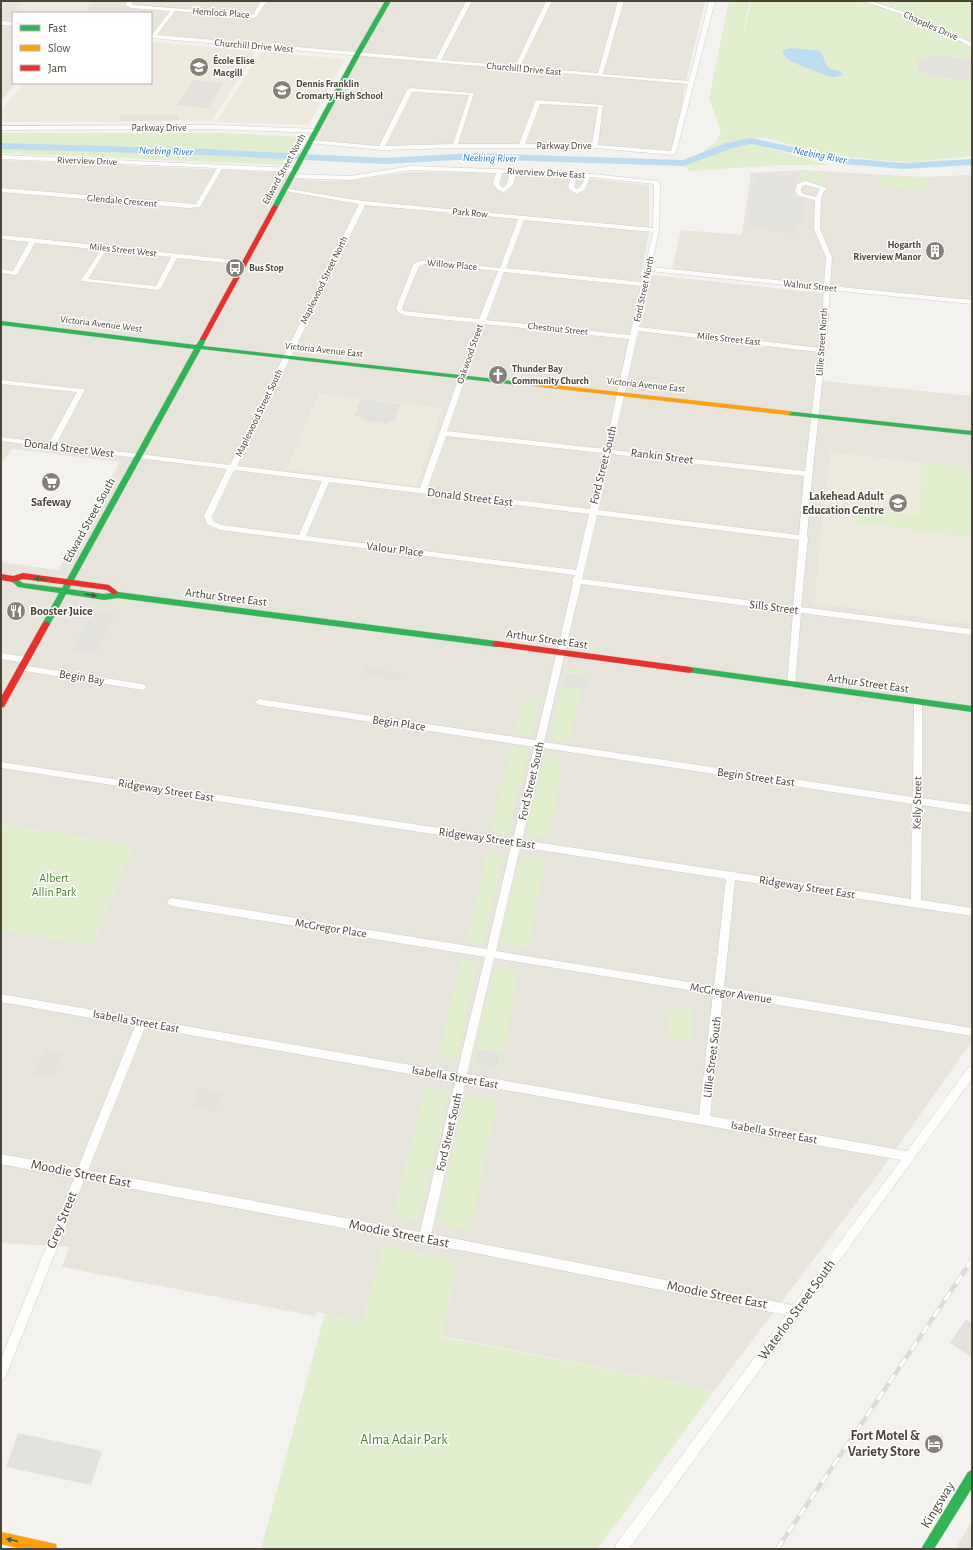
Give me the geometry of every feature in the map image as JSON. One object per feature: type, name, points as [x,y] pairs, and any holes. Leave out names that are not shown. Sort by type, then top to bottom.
[{"type":"main road","name":"Edward Street North","points":[[198,347],[388,1]]},
{"type":"main road","name":"Victoria Avenue West","points":[[1,324],[198,347]]},
{"type":"main road","name":"Victoria Avenue East","points":[[198,347],[463,375],[972,433]]},
{"type":"main road","name":"Edward Street South","points":[[1,705],[198,347]]},
{"type":"main road","name":"Arthur Street East","points":[[13,579],[23,576],[109,588],[118,595]]},
{"type":"main road","points":[[1,577],[13,579]]},
{"type":"main road","name":"Arthur Street East","points":[[13,579],[21,585],[104,597],[118,595],[972,709]]},
{"type":"main road","name":"Kingsway","points":[[927,1549],[972,1476]]},
{"type":"main road","points":[[1,1538],[51,1549]]},
{"type":"street","name":"Hemlock Place","points":[[130,1],[128,5],[131,6],[254,16],[264,1]]},
{"type":"street","points":[[438,61],[469,1]]},
{"type":"street","points":[[517,68],[548,1]]},
{"type":"street","points":[[600,75],[621,1]]},
{"type":"street","points":[[691,83],[712,1]]},
{"type":"street","name":"Chapples Drive","points":[[866,1],[917,18],[972,45]]},
{"type":"street","points":[[153,36],[173,10]]},
{"type":"street","points":[[1,23],[12,24]]},
{"type":"street","name":"Churchill Drive West","points":[[153,36],[357,55]]},
{"type":"street","name":"Churchill Drive East","points":[[357,55],[691,83]]},
{"type":"street","name":"Parkway Drive","points":[[310,142],[381,148],[454,146],[595,146],[673,153],[691,83]]},
{"type":"street","points":[[381,148],[410,90],[472,94],[454,146]]},
{"type":"street","points":[[521,146],[538,102],[601,106],[595,146]]},
{"type":"street","name":"Parkway Drive","points":[[1,128],[212,128],[317,131]]},
{"type":"street","name":"Riverview Drive","points":[[1,157],[221,166],[294,171]]},
{"type":"street","name":"Glendale Crescent","points":[[1,190],[198,206],[221,166]]},
{"type":"street","name":"Riverview Drive East","points":[[294,171],[333,178],[350,178],[411,168],[574,174],[656,182]]},
{"type":"street","points":[[500,171],[496,184],[500,189],[504,190],[510,185],[513,172]]},
{"type":"street","points":[[574,174],[571,187],[572,190],[578,192],[583,188],[588,176]]},
{"type":"street","name":"Ford Street North","points":[[621,394],[656,230],[656,182]]},
{"type":"street","name":"Park Row","points":[[285,189],[362,203],[656,230]]},
{"type":"street","name":"Lillie Street North","points":[[816,416],[823,350],[829,257],[817,229],[818,199]]},
{"type":"street","name":"Maplewood Street North","points":[[286,357],[362,203]]},
{"type":"street","name":"Oakwood Street","points":[[423,491],[482,321],[522,218]]},
{"type":"street","name":"Miles Street West","points":[[1,237],[245,263]]},
{"type":"street","points":[[1,271],[15,273],[34,241]]},
{"type":"street","points":[[104,249],[84,280],[158,288],[175,256]]},
{"type":"street","name":"Willow Place","points":[[482,321],[407,314],[401,312],[399,308],[416,266],[419,263],[425,262],[501,270]]},
{"type":"street","name":"Walnut Street","points":[[648,269],[972,302]]},
{"type":"street","points":[[501,270],[644,284]]},
{"type":"street","name":"Chestnut Street","points":[[482,321],[633,337]]},
{"type":"street","name":"Miles Street East","points":[[635,329],[823,350]]},
{"type":"street","name":"Maplewood Street South","points":[[212,524],[208,520],[208,516],[286,357]]},
{"type":"street","points":[[1,382],[81,390],[51,446]]},
{"type":"street","name":"Ford Street South","points":[[424,1238],[540,744],[592,512],[621,394]]},
{"type":"street","points":[[791,685],[808,474],[816,416]]},
{"type":"street","name":"Rankin Street","points":[[443,433],[607,450],[808,474]]},
{"type":"street","name":"Donald Street West","points":[[1,439],[137,457]]},
{"type":"street","name":"Donald Street East","points":[[137,457],[804,538]]},
{"type":"street","points":[[302,537],[326,480]]},
{"type":"street","name":"Valour Place","points":[[212,524],[577,577]]},
{"type":"street","name":"Sills Street","points":[[577,577],[798,610],[972,632]]},
{"type":"street","name":"Begin Bay","points":[[1,656],[23,664],[143,687]]},
{"type":"street","name":"Begin Place","points":[[259,702],[540,744]]},
{"type":"street","name":"Kelly Street","points":[[916,904],[918,702]]},
{"type":"street","name":"Begin Street East","points":[[540,744],[556,748],[972,809]]},
{"type":"street","name":"Ridgeway Street East","points":[[1,765],[972,912]]},
{"type":"street","name":"Lillie Street South","points":[[704,1120],[731,876]]},
{"type":"street","name":"McGregor Place","points":[[172,902],[490,953]]},
{"type":"street","name":"McGregor Avenue","points":[[490,953],[719,992],[972,1032]]},
{"type":"street","name":"Isabella Street East","points":[[1,998],[909,1156]]},
{"type":"street","name":"Grey Street","points":[[1,1374],[142,1022]]},
{"type":"street","name":"Waterloo Street South","points":[[621,1549],[972,1071]]},
{"type":"street","name":"Moodie Street East","points":[[1,1159],[424,1238],[797,1311]]},
{"type":"shaded area","points":[[1,1],[31,1],[22,12],[12,12],[12,84],[15,84],[1,101]]},
{"type":"shaded area","points":[[24,1],[94,1],[85,12],[15,12]]},
{"type":"shaded area","points":[[93,1],[705,1],[685,85],[674,154],[593,147],[381,147],[312,141],[358,53],[152,34],[152,12],[85,12]]},
{"type":"shaded area","name":"École Elise Macgill","points":[[152,42],[256,51],[212,121],[1,122],[1,111],[22,84],[152,84]]},
{"type":"shaded area","name":"Dennis Franklin Cromarty High School","points":[[261,52],[345,59],[308,125],[216,122]]},
{"type":"shaded area","points":[[935,55],[972,60],[972,81],[931,76],[917,70],[917,59]]},
{"type":"shaded area","points":[[193,80],[224,83],[208,108],[176,105]]},
{"type":"shaded area","points":[[120,115],[179,115],[178,120],[119,121]]},
{"type":"shaded area","points":[[1,160],[293,173],[290,178],[323,181],[353,180],[411,172],[506,173],[581,178],[649,185],[649,233],[641,274],[829,294],[824,381],[972,396],[972,1041],[884,1166],[715,1390],[442,1336],[458,1261],[384,1246],[362,1321],[317,1312],[315,1316],[62,1267],[69,1247],[1,1243],[1,930],[92,945],[134,845],[1,824],[1,562],[58,570],[120,462],[12,449],[1,465]]},
{"type":"shaded area","points":[[801,170],[920,177],[972,175],[972,300],[672,270],[681,230],[742,235],[751,173]]},
{"type":"shaded area","points":[[755,174],[794,177],[792,198],[806,199],[803,223],[789,222],[788,226],[797,227],[796,233],[747,228]]},
{"type":"shaded area","points":[[319,393],[443,408],[416,486],[286,469]]},
{"type":"shaded area","points":[[361,399],[401,404],[394,422],[387,421],[386,424],[361,420],[362,417],[354,416]]},
{"type":"shaded area","name":"Lakehead Adult Education Centre","points":[[830,452],[972,468],[972,624],[815,603],[820,539]]},
{"type":"shaded area","points":[[91,612],[114,615],[95,653],[72,650]]},
{"type":"shaded area","points":[[367,666],[388,669],[387,671],[401,673],[399,680],[363,675]]},
{"type":"shaded area","points":[[565,673],[588,676],[585,689],[562,686]]},
{"type":"shaded area","points":[[477,1049],[500,1052],[497,1068],[474,1064]]},
{"type":"shaded area","points":[[45,1050],[63,1052],[53,1078],[34,1075]]},
{"type":"shaded area","points":[[199,1089],[222,1093],[216,1112],[193,1108]]},
{"type":"shaded area","points":[[966,1319],[972,1323],[972,1358],[950,1343]]},
{"type":"shaded area","points":[[18,1433],[102,1451],[91,1485],[6,1467]]},
{"type":"shaded area","points":[[972,1521],[972,1549],[955,1549]]},
{"type":"green space","points":[[729,1],[750,1],[742,38],[752,1],[860,1],[913,17],[886,5],[871,1],[972,1],[972,156],[915,162],[875,160],[827,154],[766,138],[751,138],[751,141],[730,145],[703,155],[704,151],[717,141],[721,132],[709,98]]},
{"type":"green space","points":[[1,133],[221,133],[304,137],[296,149],[289,165],[1,153]]},
{"type":"green space","points":[[752,144],[829,165],[782,165],[689,171],[685,165],[735,147]]},
{"type":"green space","points":[[803,172],[826,173],[822,183],[801,179]]},
{"type":"green space","points":[[876,176],[928,177],[928,191],[880,186]]},
{"type":"green space","points":[[921,462],[972,468],[972,538],[855,522],[857,508],[920,516]]},
{"type":"green space","points":[[565,668],[586,671],[569,742],[559,741],[550,736]]},
{"type":"green space","points":[[523,698],[540,700],[532,736],[514,733]]},
{"type":"green space","points":[[512,746],[529,748],[508,835],[491,832]]},
{"type":"green space","points":[[544,756],[563,759],[549,838],[526,834]]},
{"type":"green space","name":"Albert Allin Park","points":[[1,824],[134,845],[92,945],[1,930]]},
{"type":"green space","points":[[487,852],[504,855],[483,944],[466,941]]},
{"type":"green space","points":[[520,856],[546,860],[528,948],[500,944]]},
{"type":"green space","points":[[461,959],[479,961],[455,1061],[438,1058]]},
{"type":"green space","points":[[494,967],[519,971],[499,1069],[472,1065]]},
{"type":"green space","points":[[684,1006],[691,1007],[691,1014],[694,1016],[691,1042],[674,1040],[675,1033],[667,1031],[669,1012],[677,1011]]},
{"type":"green space","points":[[425,1087],[450,1091],[418,1221],[392,1216]]},
{"type":"green space","points":[[466,1094],[498,1099],[470,1230],[436,1224]]},
{"type":"green space","name":"Alma Adair Park","points":[[384,1246],[458,1261],[442,1337],[715,1390],[597,1549],[261,1549],[325,1313],[362,1321]]},
{"type":"water","points":[[792,48],[819,51],[827,67],[837,70],[843,75],[831,77],[792,62],[784,55],[783,50]]},
{"type":"waterway","name":"Neebing River","points":[[1,146],[206,152],[385,161],[474,156],[684,163],[730,145],[751,141],[844,161],[903,166],[972,162]]},
{"type":"railway","points":[[777,1549],[972,1260]]},
{"type":"traffic: fast","points":[[275,207],[357,55],[388,1]]},
{"type":"traffic: fast","points":[[1,323],[197,347],[518,383]]},
{"type":"traffic: fast","points":[[46,624],[203,339]]},
{"type":"traffic: fast","points":[[788,413],[972,433]]},
{"type":"traffic: fast","points":[[13,579],[21,585],[104,597],[118,595],[496,644]]},
{"type":"traffic: fast","points":[[690,670],[972,709]]},
{"type":"traffic: fast","points":[[927,1549],[972,1476]]},
{"type":"traffic: slow","points":[[518,383],[788,413]]},
{"type":"traffic: slow","points":[[1,1538],[51,1549]]},
{"type":"traffic: jam","points":[[203,339],[275,207]]},
{"type":"traffic: jam","points":[[1,577],[13,579],[23,576],[109,588],[114,592]]},
{"type":"traffic: jam","points":[[1,705],[46,624]]},
{"type":"traffic: jam","points":[[496,644],[690,670]]},
{"type":"place","name":"École Elise Macgill","points":[[199,67]]},
{"type":"place","name":"Dennis Franklin Cromarty High School","points":[[282,90]]},
{"type":"place","name":"Hogarth Riverview Manor","points":[[935,251]]},
{"type":"place","name":"Bus Stop","points":[[235,268]]},
{"type":"place","name":"Thunder Bay Community Church","points":[[498,375]]},
{"type":"place","name":"Safeway","points":[[51,482]]},
{"type":"place","name":"Lakehead Adult Education Centre","points":[[898,503]]},
{"type":"place","name":"Booster Juice","points":[[16,611]]},
{"type":"place","name":"Fort Motel & Variety Store","points":[[934,1444]]}]
